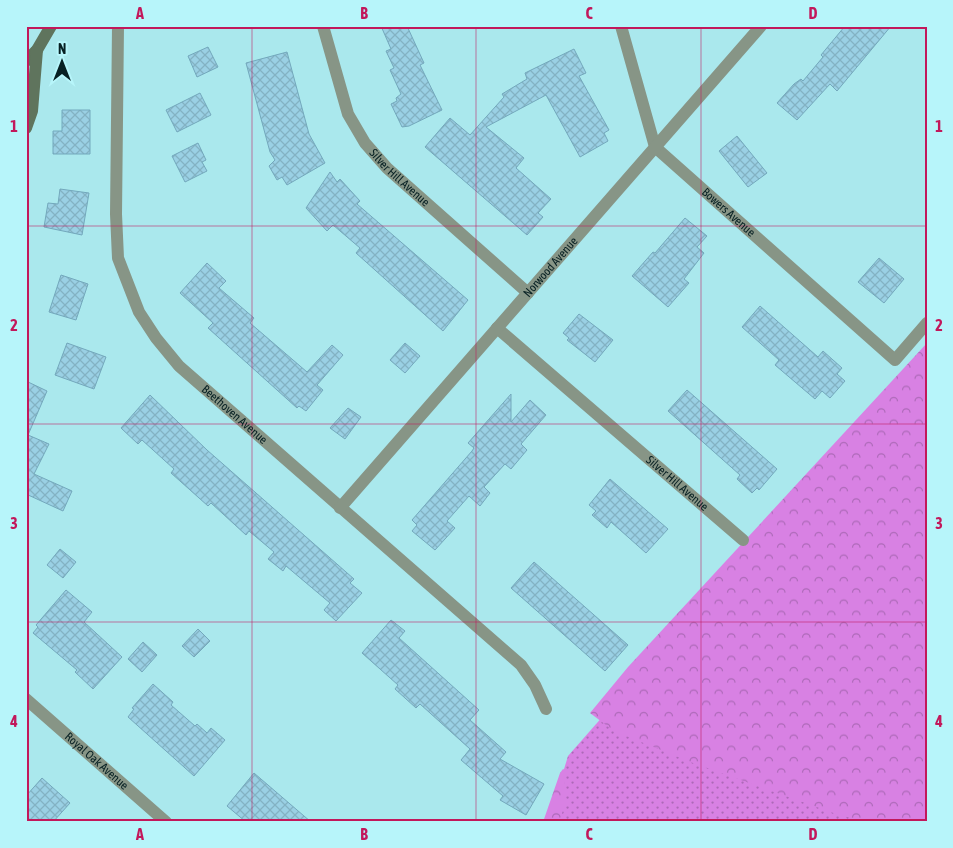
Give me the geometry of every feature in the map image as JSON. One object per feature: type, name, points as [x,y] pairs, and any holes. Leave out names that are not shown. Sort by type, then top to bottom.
[{"type":"main road","points":[[26,61],[36,50],[51,26]]},
{"type":"main road","points":[[26,128],[32,111],[36,50]]},
{"type":"street","name":"Beethoven Avenue","points":[[118,26],[116,214],[118,258],[139,312],[178,366],[521,665],[536,685],[546,709]]},
{"type":"street","name":"Silver Hill Avenue","points":[[323,26],[348,114],[365,143],[387,168],[528,293]]},
{"type":"street","points":[[621,26],[655,147]]},
{"type":"street","name":"Norwood Avenue","points":[[340,508],[761,26]]},
{"type":"street","name":"Bowers Avenue","points":[[655,147],[894,360],[927,323]]},
{"type":"street","name":"Silver Hill Avenue","points":[[497,328],[744,540]]},
{"type":"street","name":"Royal Oak Avenue","points":[[26,699],[166,822]]},
{"type":"green space","points":[[927,343],[927,822],[867,822],[839,815],[693,763],[614,731],[590,713],[628,667]]},
{"type":"green space","points":[[927,347],[927,822],[548,822],[568,756]]},
{"type":"green space","points":[[563,769],[565,770],[565,801],[559,822],[543,822],[560,773]]},
{"type":"building","points":[[381,26],[407,26],[424,63],[420,65],[442,110],[409,126],[402,127],[391,104],[397,101],[396,98],[401,94],[390,70],[394,68],[386,51],[391,49]]},
{"type":"building","points":[[845,26],[891,26],[837,91],[830,84],[797,120],[777,103],[794,84],[801,79],[803,81]]},
{"type":"building","points":[[208,47],[218,67],[197,77],[188,56]]},
{"type":"building","points":[[574,49],[586,73],[579,76],[609,130],[604,133],[608,141],[580,157],[546,95],[486,127],[524,158],[516,168],[551,199],[538,213],[543,217],[527,235],[425,147],[450,118],[470,135],[504,97],[502,94],[527,79],[525,73]]},
{"type":"building","points":[[287,52],[309,134],[325,163],[287,185],[282,177],[277,180],[269,166],[275,160],[270,152],[246,63]]},
{"type":"building","points":[[200,93],[211,115],[177,132],[166,110]]},
{"type":"building","points":[[62,110],[90,110],[90,154],[53,154],[53,131],[62,131]]},
{"type":"building","points":[[737,136],[767,173],[748,187],[719,151]]},
{"type":"building","points":[[198,143],[206,160],[202,162],[207,171],[185,182],[172,156]]},
{"type":"building","points":[[330,172],[337,182],[340,179],[360,201],[357,204],[468,300],[443,331],[356,253],[360,248],[333,225],[327,231],[306,208]]},
{"type":"building","points":[[60,189],[89,193],[82,235],[44,227],[48,203],[58,204]]},
{"type":"building","points":[[685,218],[707,236],[697,247],[704,253],[684,279],[689,283],[668,307],[632,276]]},
{"type":"building","points":[[879,258],[904,279],[884,303],[858,282]]},
{"type":"building","points":[[207,263],[226,281],[219,288],[254,318],[250,323],[307,372],[332,345],[343,355],[317,385],[323,390],[306,411],[299,406],[297,408],[208,328],[213,323],[180,293]]},
{"type":"building","points":[[61,275],[88,284],[76,320],[49,312]]},
{"type":"building","points":[[760,306],[818,357],[823,351],[842,368],[837,374],[845,381],[830,398],[822,391],[815,399],[775,365],[779,360],[742,327]]},
{"type":"building","points":[[579,314],[613,340],[595,362],[567,340],[569,338],[563,333]]},
{"type":"building","points":[[67,343],[106,357],[94,389],[55,375]]},
{"type":"building","points":[[405,343],[420,356],[405,373],[390,360]]},
{"type":"building","points":[[26,381],[47,391],[28,435],[49,444],[34,474],[72,491],[63,511],[26,494]]},
{"type":"building","points":[[687,390],[777,469],[759,490],[757,488],[752,493],[737,479],[740,475],[668,411]]},
{"type":"building","points":[[511,394],[511,422],[530,400],[546,415],[521,444],[527,450],[511,469],[505,464],[484,487],[490,493],[480,506],[469,496],[447,521],[455,528],[435,550],[412,531],[417,525],[412,520],[472,451],[474,448],[468,443]]},
{"type":"building","points":[[150,395],[207,450],[354,579],[350,583],[362,593],[336,621],[324,610],[330,603],[286,566],[283,571],[268,559],[274,552],[249,531],[246,535],[211,503],[208,506],[171,473],[174,469],[142,440],[138,444],[121,428]]},
{"type":"building","points":[[348,408],[361,417],[345,439],[330,428]]},
{"type":"building","points":[[610,479],[668,529],[646,553],[611,522],[607,528],[592,515],[596,511],[589,505]]},
{"type":"building","points":[[60,549],[76,562],[63,578],[47,565]]},
{"type":"building","points":[[534,562],[628,645],[605,671],[511,588]]},
{"type":"building","points":[[66,590],[92,612],[84,622],[122,657],[93,689],[75,672],[77,670],[33,633],[38,627],[36,625]]},
{"type":"building","points":[[391,620],[405,631],[399,638],[479,710],[470,720],[506,752],[500,759],[544,784],[526,815],[500,800],[503,796],[461,760],[470,749],[420,704],[416,708],[395,689],[398,685],[362,653]]},
{"type":"building","points":[[198,629],[210,641],[194,657],[182,646]]},
{"type":"building","points":[[143,642],[157,655],[142,672],[128,659]]},
{"type":"building","points":[[153,684],[173,702],[171,705],[195,726],[197,724],[207,733],[211,728],[225,740],[194,776],[128,717],[134,709],[132,708]]},
{"type":"building","points":[[254,773],[311,822],[246,822],[227,806]]},
{"type":"building","points":[[42,778],[70,803],[53,822],[26,822],[26,796]]}]
